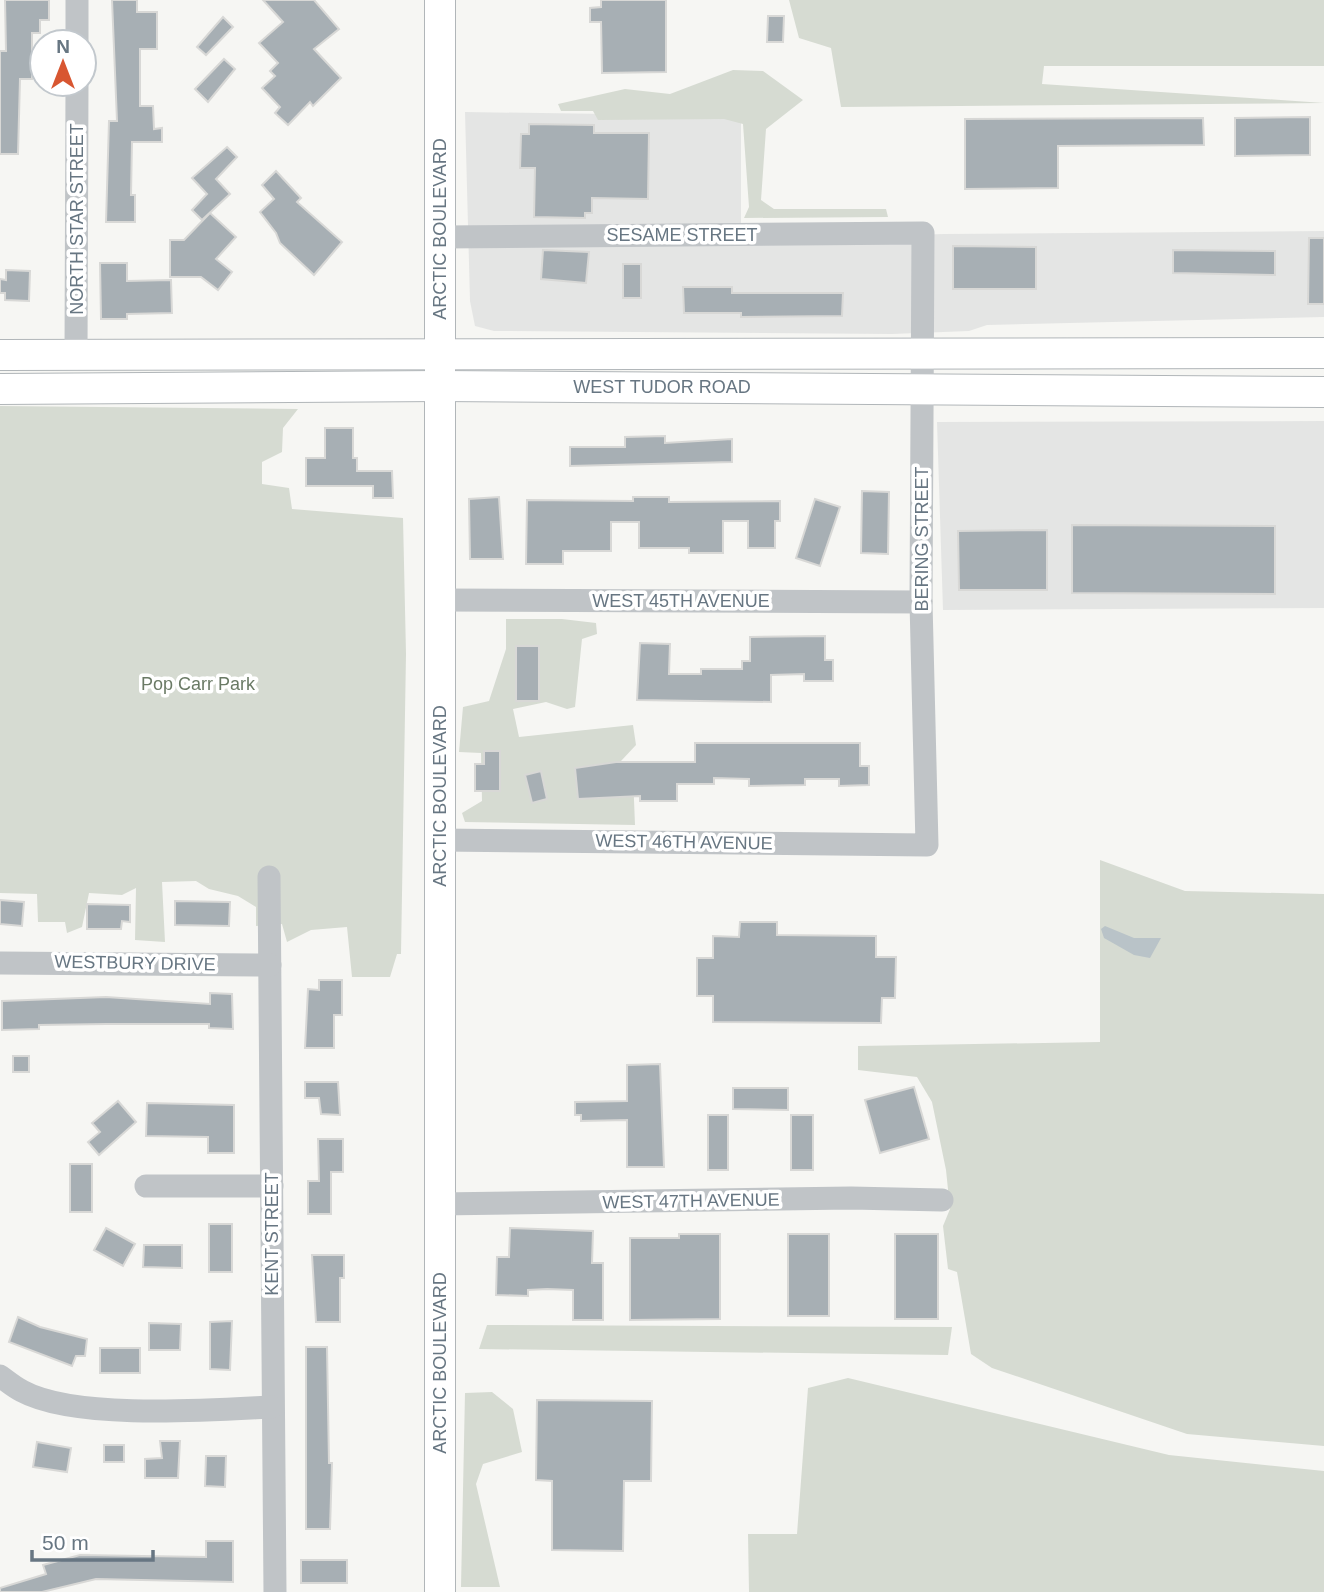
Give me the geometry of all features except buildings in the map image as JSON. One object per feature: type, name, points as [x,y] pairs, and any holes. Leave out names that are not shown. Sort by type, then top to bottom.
[{"type":"main road","name":"ARCTIC BOULEVARD","points":[[440,0],[440,1592]]},
{"type":"main road","name":"WEST TUDOR ROAD","points":[[0,355],[1324,353]]},
{"type":"main road","name":"WEST TUDOR ROAD","points":[[0,389],[440,386],[1324,392]]},
{"type":"street","points":[[77,0],[77,28]]},
{"type":"street","name":"NORTH STAR STREET","points":[[76,354],[77,98]]},
{"type":"street","name":"SESAME STREET","points":[[441,237],[923,233]]},
{"type":"street","name":"BERING STREET","points":[[923,233],[921,601],[927,845]]},
{"type":"street","name":"WEST 45TH AVENUE","points":[[440,600],[921,601]]},
{"type":"street","name":"WEST 46TH AVENUE","points":[[440,840],[927,845]]},
{"type":"street","name":"KENT STREET","points":[[269,877],[275,1592]]},
{"type":"street","name":"WESTBURY DRIVE","points":[[0,963],[270,965]]},
{"type":"street","points":[[146,1186],[272,1186]]},
{"type":"street","name":"WEST 47TH AVENUE","points":[[439,1205],[851,1198],[942,1200]]},
{"type":"street","points":[[0,1376],[24,1392],[71,1405],[160,1412],[272,1407]]},
{"type":"shaded area","points":[[465,112],[741,116],[741,240],[944,234],[1324,231],[1324,317],[987,325],[969,331],[892,334],[494,331],[475,326],[470,301]]},
{"type":"shaded area","points":[[1324,421],[1324,608],[943,610],[937,422]]},
{"type":"shaded area","points":[[1105,926],[1134,938],[1161,938],[1150,958],[1134,955],[1104,938],[1101,929]]},
{"type":"green space","points":[[789,0],[1324,0],[1324,66],[1044,66],[1042,84],[1324,103],[841,107],[831,48],[799,38]]},
{"type":"green space","points":[[733,70],[763,71],[803,100],[766,129],[761,200],[774,209],[886,209],[888,217],[744,218],[749,207],[743,124],[724,119],[598,120],[593,111],[561,111],[558,104],[625,89],[670,94]]},
{"type":"green space","name":"Pop Carr Park","points":[[0,406],[298,409],[283,428],[282,452],[262,462],[262,484],[289,488],[292,509],[403,518],[406,654],[401,954],[397,954],[390,977],[352,977],[347,927],[311,930],[287,942],[282,924],[256,926],[256,907],[238,896],[209,889],[196,881],[162,882],[165,942],[135,940],[136,888],[122,895],[89,893],[82,927],[67,933],[65,922],[38,922],[37,894],[0,893]]},
{"type":"green space","points":[[506,619],[562,619],[596,623],[597,634],[582,639],[575,707],[567,709],[546,702],[513,709],[519,737],[633,725],[636,745],[621,761],[622,772],[633,775],[635,825],[465,822],[462,813],[482,801],[481,753],[459,752],[463,707],[489,701],[506,649]]},
{"type":"green space","points":[[1100,860],[1185,891],[1324,894],[1324,1446],[1187,1434],[992,1368],[971,1354],[957,1272],[948,1269],[943,1226],[950,1209],[946,1170],[932,1102],[917,1077],[858,1070],[858,1046],[1100,1042]]},
{"type":"green space","points":[[487,1325],[952,1327],[948,1355],[479,1349]]},
{"type":"green space","points":[[848,1378],[1169,1455],[1324,1471],[1324,1592],[749,1592],[748,1534],[797,1534],[808,1388]]},
{"type":"green space","points":[[492,1392],[513,1409],[522,1452],[483,1464],[476,1484],[500,1587],[461,1587],[465,1393]]}]
